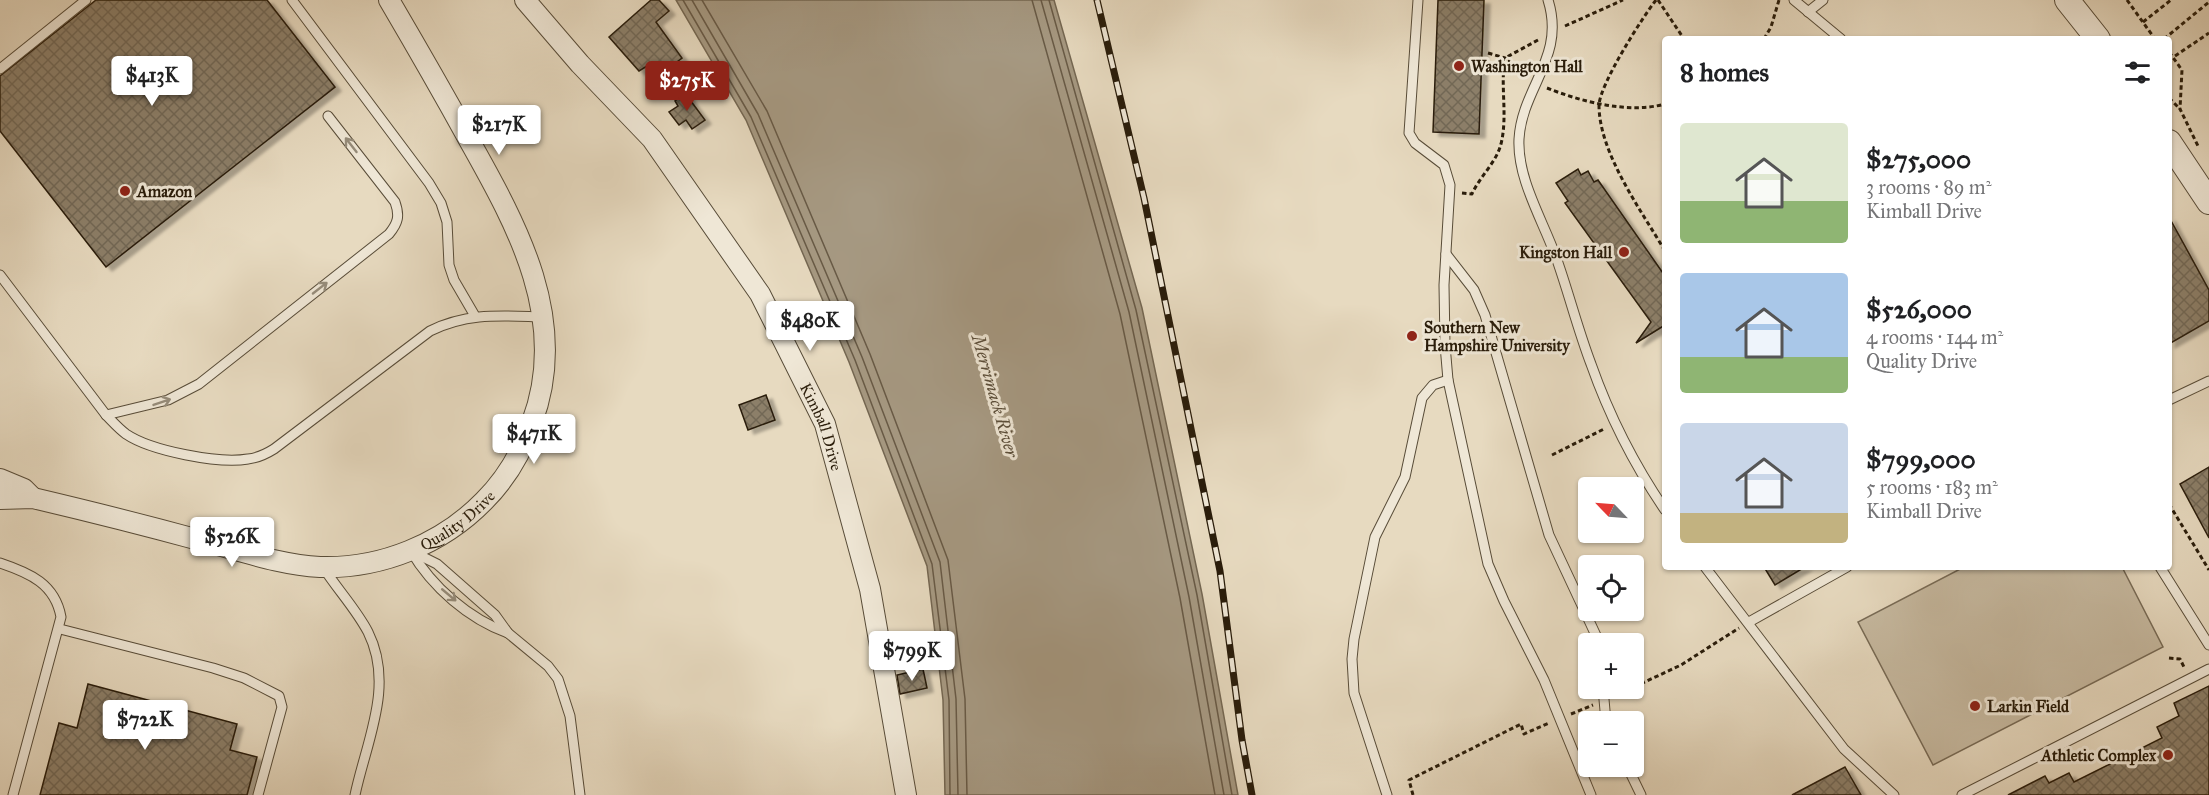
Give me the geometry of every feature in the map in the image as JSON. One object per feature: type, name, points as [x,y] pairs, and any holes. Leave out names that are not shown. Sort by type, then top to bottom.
[{"type":"street","name":"Quality Drive","points":[[0,499],[33,498],[271,559],[323,567],[361,563],[411,551],[446,533],[495,491],[512,466],[540,403],[545,373],[544,317],[521,241],[498,192],[389,0]]},
{"type":"street","name":"Kimball Drive","points":[[525,0],[580,64],[652,139],[760,294],[825,424],[870,589],[906,795]]},
{"type":"street","points":[[2067,0],[2096,36]]},
{"type":"street","points":[[2172,146],[2209,202]]},
{"type":"street","name":"Quality Drive","points":[[0,479],[24,489],[33,498]]},
{"type":"lane","points":[[0,69],[86,0]]},
{"type":"lane","points":[[292,0],[441,202],[447,222],[449,265],[454,280],[476,316]]},
{"type":"lane","points":[[1418,0],[1409,133],[1415,143],[1444,165],[1450,192],[1444,316],[1448,380],[1488,564],[1504,602],[1544,681],[1591,795]]},
{"type":"lane","points":[[1548,0],[1554,31],[1551,47],[1538,83],[1522,118],[1519,139],[1521,163],[1557,261],[1592,368],[1645,481],[1662,506]]},
{"type":"lane","points":[[1794,0],[1837,36]]},
{"type":"lane","points":[[1808,12],[1823,0]]},
{"type":"lane","points":[[106,415],[168,400],[199,384],[369,250],[397,224],[399,212],[395,202],[328,116]]},
{"type":"lane","points":[[1446,254],[1474,290],[1485,315],[1548,535],[1595,633]]},
{"type":"lane","points":[[0,275],[106,415],[126,434],[145,443],[218,459],[249,459],[274,449],[430,331],[445,323],[476,316],[544,317]]},
{"type":"lane","points":[[1387,795],[1354,693],[1352,659],[1354,639],[1372,545],[1405,477],[1422,398],[1433,385],[1448,380]]},
{"type":"lane","points":[[2172,399],[2209,381]]},
{"type":"lane","points":[[411,551],[426,576],[453,599],[489,626],[508,633]]},
{"type":"lane","points":[[411,551],[437,564],[495,615],[508,633],[548,666],[558,679],[570,716],[580,795]]},
{"type":"lane","points":[[0,563],[39,579],[50,590],[59,605],[60,629],[14,795]]},
{"type":"lane","points":[[323,567],[368,632],[375,647],[380,693],[376,717],[355,795]]},
{"type":"lane","points":[[1707,570],[1844,749],[1894,795]]},
{"type":"lane","points":[[1749,622],[1842,570]]},
{"type":"lane","points":[[2162,570],[2209,645]]},
{"type":"lane","points":[[60,629],[213,668],[244,678],[279,696],[282,707],[258,795]]},
{"type":"lane","points":[[1962,795],[2209,669]]},
{"type":"lane","points":[[1632,777],[1641,795]]},
{"type":"path","points":[[1662,246],[1608,152],[1602,131],[1599,102],[1630,35],[1657,0],[1682,36]]},
{"type":"path","points":[[1766,36],[1771,27],[1779,0]]},
{"type":"path","points":[[2127,0],[2153,36]]},
{"type":"path","points":[[2143,22],[2171,0]]},
{"type":"path","points":[[2168,36],[2209,2]]},
{"type":"path","points":[[2175,57],[2209,33]]},
{"type":"path","points":[[1488,53],[1505,58],[1538,83],[1556,91],[1628,109],[1648,109],[1662,105]]},
{"type":"path","points":[[2172,54],[2182,69],[2180,109]]},
{"type":"path","points":[[1450,192],[1472,194],[1500,146],[1505,117],[1503,74],[1505,58]]},
{"type":"path","points":[[2172,101],[2180,109],[2199,148]]},
{"type":"path","points":[[1552,455],[1617,422]]},
{"type":"path","points":[[2172,509],[2209,570]]},
{"type":"path","points":[[1644,682],[1680,665],[1749,622]]},
{"type":"path","points":[[2169,658],[2180,659],[2186,671]]},
{"type":"path","points":[[1571,714],[1584,709]]},
{"type":"path","points":[[1413,795],[1409,780],[1450,758],[1521,724],[1524,734],[1544,725]]},
{"type":"shaded area","name":"Larkin Field","points":[[1958,570],[2124,570],[2163,647],[1933,765],[1858,622]]},
{"type":"water","name":"Merrimack River","points":[[676,0],[1054,0],[1142,308],[1202,594],[1238,795],[945,795],[943,700],[927,566],[849,362],[746,120]]},
{"type":"building","name":"Amazon","points":[[96,0],[267,0],[335,87],[106,267],[0,131],[0,76]]},
{"type":"building","points":[[651,0],[659,0],[669,11],[656,22],[682,58],[656,78],[647,66],[639,71],[609,37]]},
{"type":"building","name":"Washington Hall","points":[[1438,0],[1484,0],[1479,134],[1433,132]]},
{"type":"building","points":[[685,93],[705,120],[692,129],[686,120],[679,125],[669,112],[678,106],[675,101]]},
{"type":"building","name":"Kingston Hall","points":[[1578,169],[1581,175],[1588,171],[1594,182],[1598,180],[1662,272],[1662,327],[1636,343],[1651,322],[1565,203],[1568,201],[1556,183]]},
{"type":"building","points":[[2172,222],[2209,290],[2209,321],[2172,342]]},
{"type":"building","points":[[766,395],[775,420],[748,430],[739,405]]},
{"type":"building","points":[[2209,467],[2209,538],[2180,484]]},
{"type":"building","points":[[1766,570],[1800,570],[1775,585]]},
{"type":"building","points":[[923,669],[927,688],[900,694],[897,675]]},
{"type":"building","points":[[88,684],[237,724],[230,750],[257,757],[247,795],[40,795],[59,723],[77,728]]},
{"type":"building","name":"Athletic Complex","points":[[2209,686],[2209,795],[2008,795],[2045,776],[2049,783],[2069,773],[2074,782],[2162,738],[2157,727],[2179,716],[2174,703]]},
{"type":"building","points":[[1845,767],[1861,795],[1792,795]]},
{"type":"railway","points":[[1097,0],[1144,198],[1220,571],[1242,740],[1252,795]]},
{"type":"place","name":"Washington Hall","points":[[1459,66]]},
{"type":"place","name":"Amazon","points":[[125,191]]},
{"type":"place","name":"Kingston Hall","points":[[1624,252]]},
{"type":"place","name":"Southern New Hampshire University","points":[[1412,336]]},
{"type":"place","name":"Larkin Field","points":[[1975,706]]},
{"type":"place","name":"Athletic Complex","points":[[2168,755]]}]
